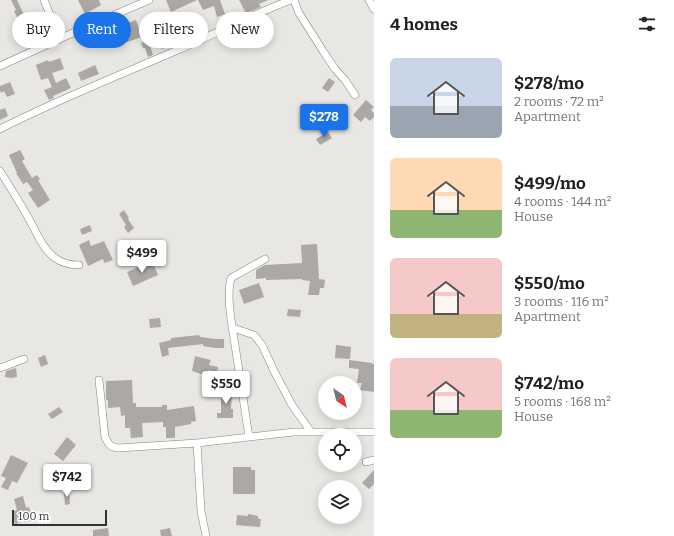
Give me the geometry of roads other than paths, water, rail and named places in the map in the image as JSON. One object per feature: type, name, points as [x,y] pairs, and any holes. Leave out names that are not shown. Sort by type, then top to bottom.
[{"type":"street","points":[[44,0],[49,12]]},
{"type":"street","points":[[65,37],[149,0]]},
{"type":"street","points":[[0,129],[33,112],[291,0]]},
{"type":"street","points":[[294,0],[299,13],[323,51],[355,95]]},
{"type":"street","points":[[369,0],[374,9]]},
{"type":"street","points":[[0,66],[40,48]]},
{"type":"street","points":[[0,171],[40,240],[48,251],[61,262],[79,266]]},
{"type":"street","points":[[249,437],[233,328],[229,286],[231,278],[265,259]]},
{"type":"street","points":[[233,328],[254,335],[262,345],[292,405],[311,432]]},
{"type":"street","points":[[0,368],[24,359]]},
{"type":"street","points":[[99,380],[105,437],[112,447],[118,448],[197,443],[294,432],[374,432]]},
{"type":"street","points":[[197,443],[202,511],[206,536]]},
{"type":"street","points":[[366,462],[374,460]]}]
